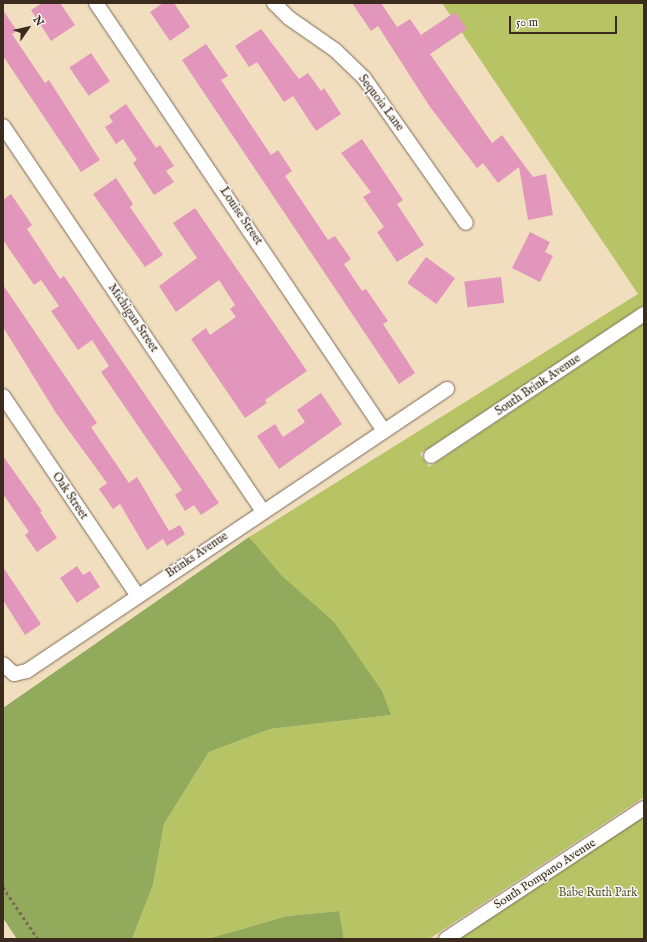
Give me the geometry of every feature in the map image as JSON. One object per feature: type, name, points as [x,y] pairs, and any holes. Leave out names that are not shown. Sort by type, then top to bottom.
[{"type":"street","name":"Louise Street","points":[[96,3],[384,431]]},
{"type":"street","name":"Sequoia Lane","points":[[274,3],[289,18],[335,50],[364,78],[466,223]]},
{"type":"street","name":"Michigan Street","points":[[3,126],[263,511]]},
{"type":"street","name":"South Brink Avenue","points":[[431,456],[644,314]]},
{"type":"street","points":[[384,431],[447,389]]},
{"type":"street","name":"Oak Street","points":[[3,396],[137,595]]},
{"type":"street","name":"Brinks Avenue","points":[[7,668],[19,674],[27,670],[384,431]]},
{"type":"street","name":"South Pompano Avenue","points":[[446,939],[644,808]]},
{"type":"path","points":[[3,887],[38,939]]},
{"type":"green space","points":[[442,3],[644,3],[644,305],[420,454],[429,467],[644,323],[644,797],[429,939],[344,939],[339,911],[287,916],[207,939],[132,939],[153,885],[164,824],[209,752],[270,729],[391,715],[249,537],[638,294]]},
{"type":"green space","points":[[249,537],[282,576],[334,622],[382,691],[391,715],[270,729],[209,752],[164,824],[153,885],[132,939],[17,939],[3,918],[3,708]]},
{"type":"green space","name":"Babe Ruth Park","points":[[644,808],[644,939],[446,939]]},
{"type":"green space","points":[[339,911],[344,939],[207,939],[287,916]]},
{"type":"building","points":[[42,3],[60,3],[75,25],[51,41],[31,10]]},
{"type":"building","points":[[163,3],[174,3],[190,27],[170,41],[150,12]]},
{"type":"building","points":[[352,3],[381,3],[397,27],[410,19],[421,35],[455,12],[467,29],[430,54],[492,143],[502,135],[533,177],[546,174],[553,215],[528,220],[519,167],[498,183],[483,163],[477,168],[430,107],[378,26],[371,31]]},
{"type":"building","points":[[3,10],[17,31],[12,34],[45,83],[49,80],[100,160],[81,172],[3,56]]},
{"type":"building","points":[[261,29],[299,79],[308,73],[321,91],[324,88],[341,114],[316,131],[293,96],[284,102],[257,62],[249,67],[235,46]]},
{"type":"building","points":[[206,44],[228,76],[221,80],[271,155],[278,150],[292,171],[285,176],[328,240],[335,236],[351,259],[344,264],[362,291],[366,289],[388,321],[383,324],[415,373],[399,384],[182,60]]},
{"type":"building","points":[[91,53],[110,81],[88,96],[69,68]]},
{"type":"building","points":[[126,104],[156,148],[160,145],[174,166],[166,171],[174,182],[154,195],[133,163],[137,160],[123,139],[116,144],[105,127],[113,122],[109,116]]},
{"type":"building","points":[[362,139],[403,200],[397,204],[424,245],[397,262],[377,232],[384,227],[363,197],[371,192],[341,153]]},
{"type":"building","points":[[116,178],[133,204],[130,207],[163,255],[145,267],[93,194]]},
{"type":"building","points":[[11,194],[32,225],[27,229],[60,279],[64,276],[219,503],[201,515],[194,505],[185,511],[175,495],[182,490],[101,372],[109,366],[92,340],[78,350],[51,311],[59,306],[41,280],[34,285],[3,240],[3,200]]},
{"type":"building","points":[[195,208],[307,371],[265,400],[267,403],[245,418],[191,339],[206,328],[210,335],[236,317],[230,309],[235,305],[219,280],[176,312],[159,286],[197,258],[173,223]]},
{"type":"building","points":[[530,232],[550,242],[545,252],[553,256],[540,282],[512,268]]},
{"type":"building","points":[[426,257],[455,278],[436,304],[407,283]]},
{"type":"building","points":[[501,277],[504,303],[467,307],[464,282]]},
{"type":"building","points":[[3,285],[97,423],[91,427],[129,483],[137,477],[169,531],[180,525],[185,534],[167,546],[163,539],[147,550],[120,504],[113,509],[99,489],[107,483],[56,413],[3,327]]},
{"type":"building","points":[[321,393],[342,424],[279,469],[257,436],[275,424],[283,437],[305,422],[297,410]]},
{"type":"building","points":[[3,456],[42,511],[40,512],[57,538],[37,552],[25,535],[29,532],[3,494]]},
{"type":"building","points":[[77,566],[83,575],[90,571],[100,587],[77,603],[60,578]]},
{"type":"building","points":[[3,567],[41,624],[25,635],[3,600]]}]
